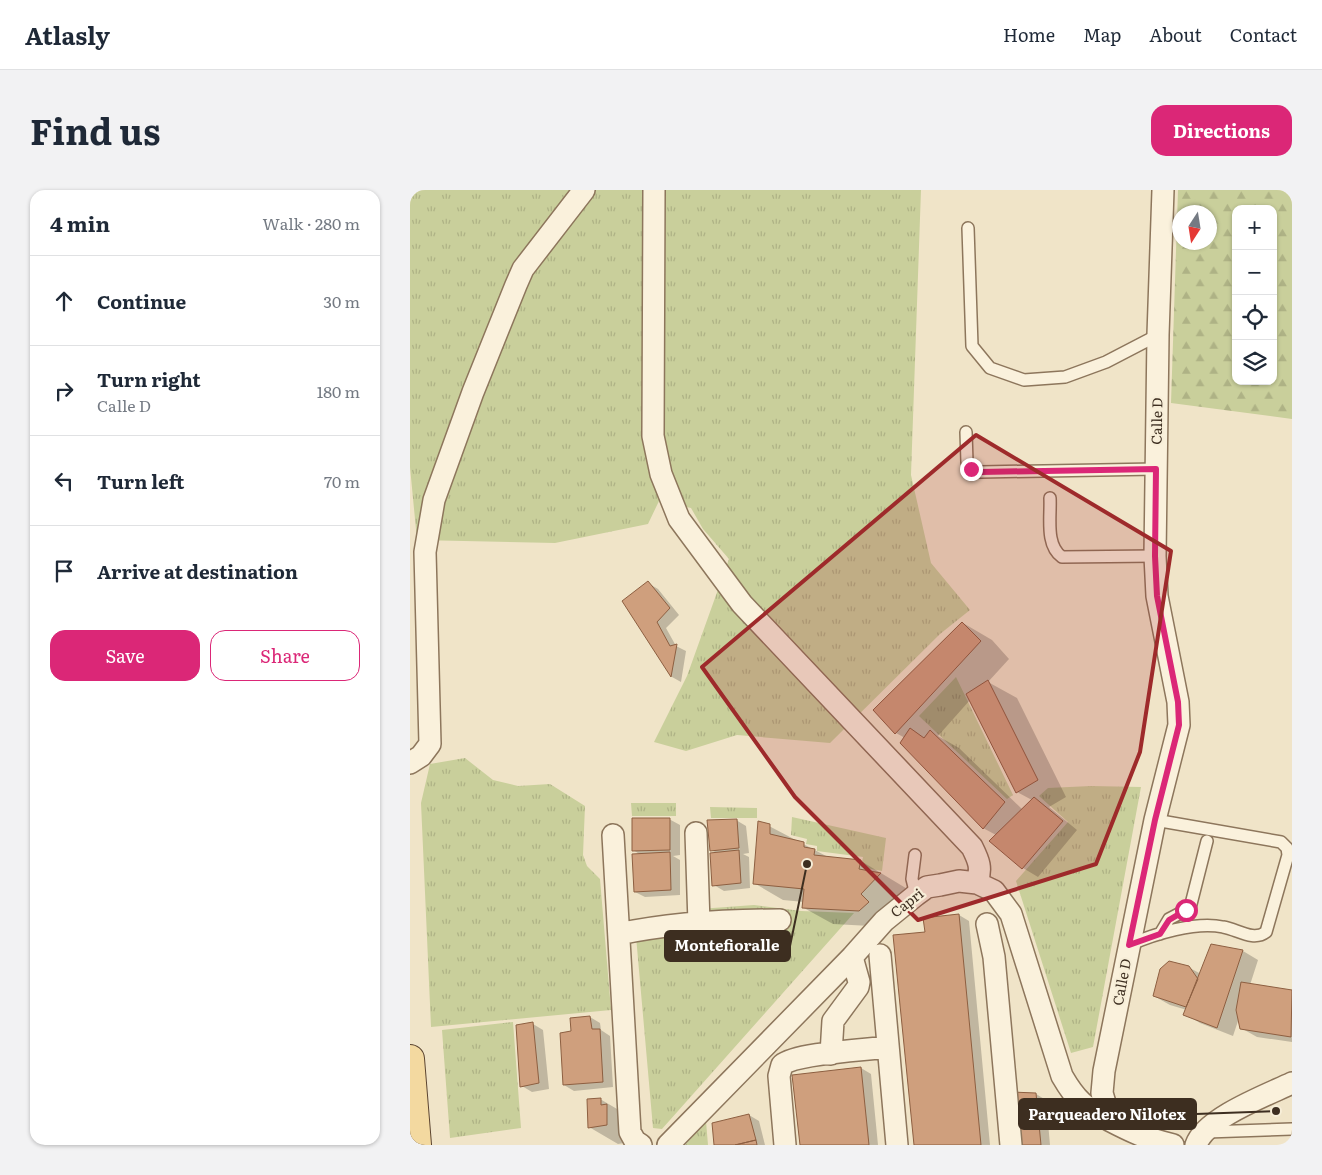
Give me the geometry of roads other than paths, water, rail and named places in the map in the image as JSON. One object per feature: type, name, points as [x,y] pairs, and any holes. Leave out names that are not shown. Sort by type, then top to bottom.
[{"type":"main road","points":[[410,1059],[417,1145]]},
{"type":"street","points":[[410,763],[421,756],[430,744],[425,552],[434,500],[472,392],[516,284],[535,254],[584,190]]},
{"type":"street","points":[[654,190],[653,436],[661,474],[679,519],[742,604],[972,847],[979,860],[980,872],[977,883],[994,891],[1004,902],[1011,914],[1066,1084],[1083,1106],[1141,1137],[1162,1144]]},
{"type":"street","name":"Calle D","points":[[1110,1120],[1102,1093],[1104,1070],[1155,820],[1179,725],[1178,702],[1157,596],[1155,556],[1158,335],[1163,190]]},
{"type":"street","points":[[696,833],[699,923]]},
{"type":"street","points":[[613,835],[630,1132],[635,1141],[641,1145]]},
{"type":"street","name":"Capri","points":[[668,1145],[884,922],[927,888],[959,882],[977,883]]},
{"type":"street","points":[[619,934],[644,928],[699,923],[780,920]]},
{"type":"street","points":[[987,924],[994,958],[1011,1145]]},
{"type":"street","points":[[880,955],[897,1145]]},
{"type":"street","points":[[831,1054],[833,1021],[858,986],[852,957]]},
{"type":"street","points":[[785,1145],[779,1070],[786,1062],[888,1047]]},
{"type":"street","points":[[1200,1139],[1219,1120],[1292,1082]]},
{"type":"lane","points":[[968,228],[972,346],[990,368],[1024,380],[1065,377],[1106,362],[1158,335]]},
{"type":"lane","points":[[966,432],[968,462],[971,469],[981,472],[1156,469]]},
{"type":"lane","points":[[1050,498],[1051,545],[1055,552],[1062,557],[1155,556]]},
{"type":"lane","points":[[1129,945],[1160,934],[1202,925],[1222,926],[1256,937],[1262,936],[1266,932],[1290,849],[1281,842],[1155,820]]},
{"type":"lane","points":[[1160,934],[1169,920],[1190,908],[1206,842]]},
{"type":"lane","points":[[915,856],[912,880],[916,895]]},
{"type":"lane","points":[[1200,1139],[1292,1129]]},
{"type":"place","name":"Montefioralle","points":[[807,864]]},
{"type":"place","name":"Parqueadero Nilotex","points":[[1276,1111]]}]
